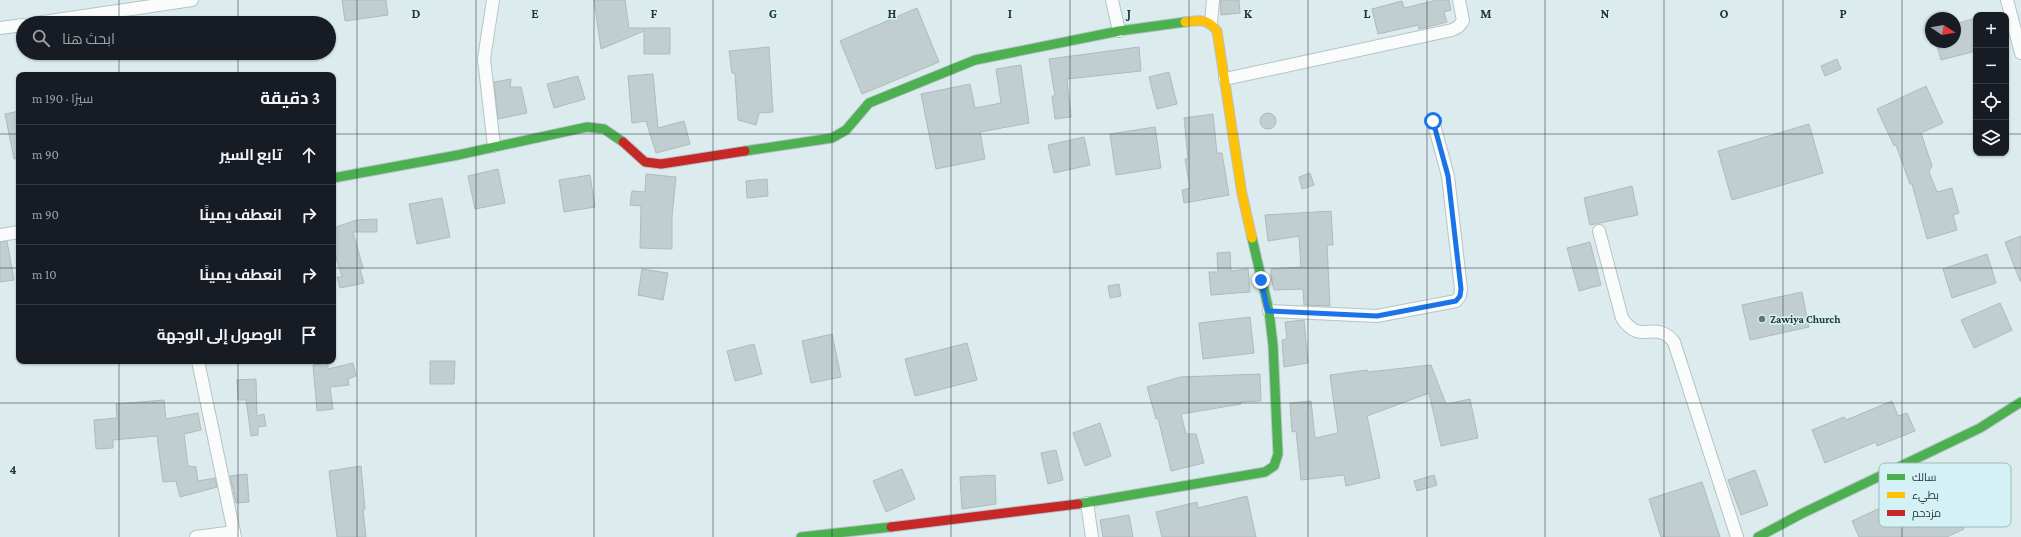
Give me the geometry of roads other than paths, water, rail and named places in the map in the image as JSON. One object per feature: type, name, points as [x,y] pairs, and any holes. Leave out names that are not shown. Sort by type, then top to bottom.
[{"type":"street","points":[[83,16],[192,0]]},
{"type":"street","points":[[493,0],[484,59],[494,146]]},
{"type":"street","points":[[1112,0],[1119,31]]},
{"type":"street","points":[[1211,23],[1213,0]]},
{"type":"street","points":[[1225,79],[1452,30],[1458,27],[1463,21],[1459,0]]},
{"type":"street","points":[[2007,0],[2021,53]]},
{"type":"street","points":[[336,177],[458,155],[587,127],[604,129],[617,136],[645,162],[661,164],[832,138],[846,130],[869,103],[975,60],[1119,31],[1200,20],[1211,23],[1217,30],[1242,194],[1268,311],[1273,345],[1278,454],[1277,463],[1273,468],[1265,472],[1087,503],[801,537]]},
{"type":"street","points":[[0,28],[16,26]]},
{"type":"street","points":[[1268,311],[1377,316],[1456,301],[1460,296],[1461,289],[1448,176],[1433,121]]},
{"type":"street","points":[[1599,231],[1622,318],[1628,326],[1636,332],[1660,331],[1668,334],[1674,342],[1737,537]]},
{"type":"street","points":[[0,235],[16,232]]},
{"type":"street","points":[[196,537],[234,534],[199,364]]},
{"type":"street","points":[[1907,463],[1980,428],[2021,402]]},
{"type":"street","points":[[1758,537],[1800,514],[1879,476]]},
{"type":"street","points":[[1087,503],[1092,537]]},
{"type":"place","name":"Zawiya Church","points":[[1762,319]]}]
